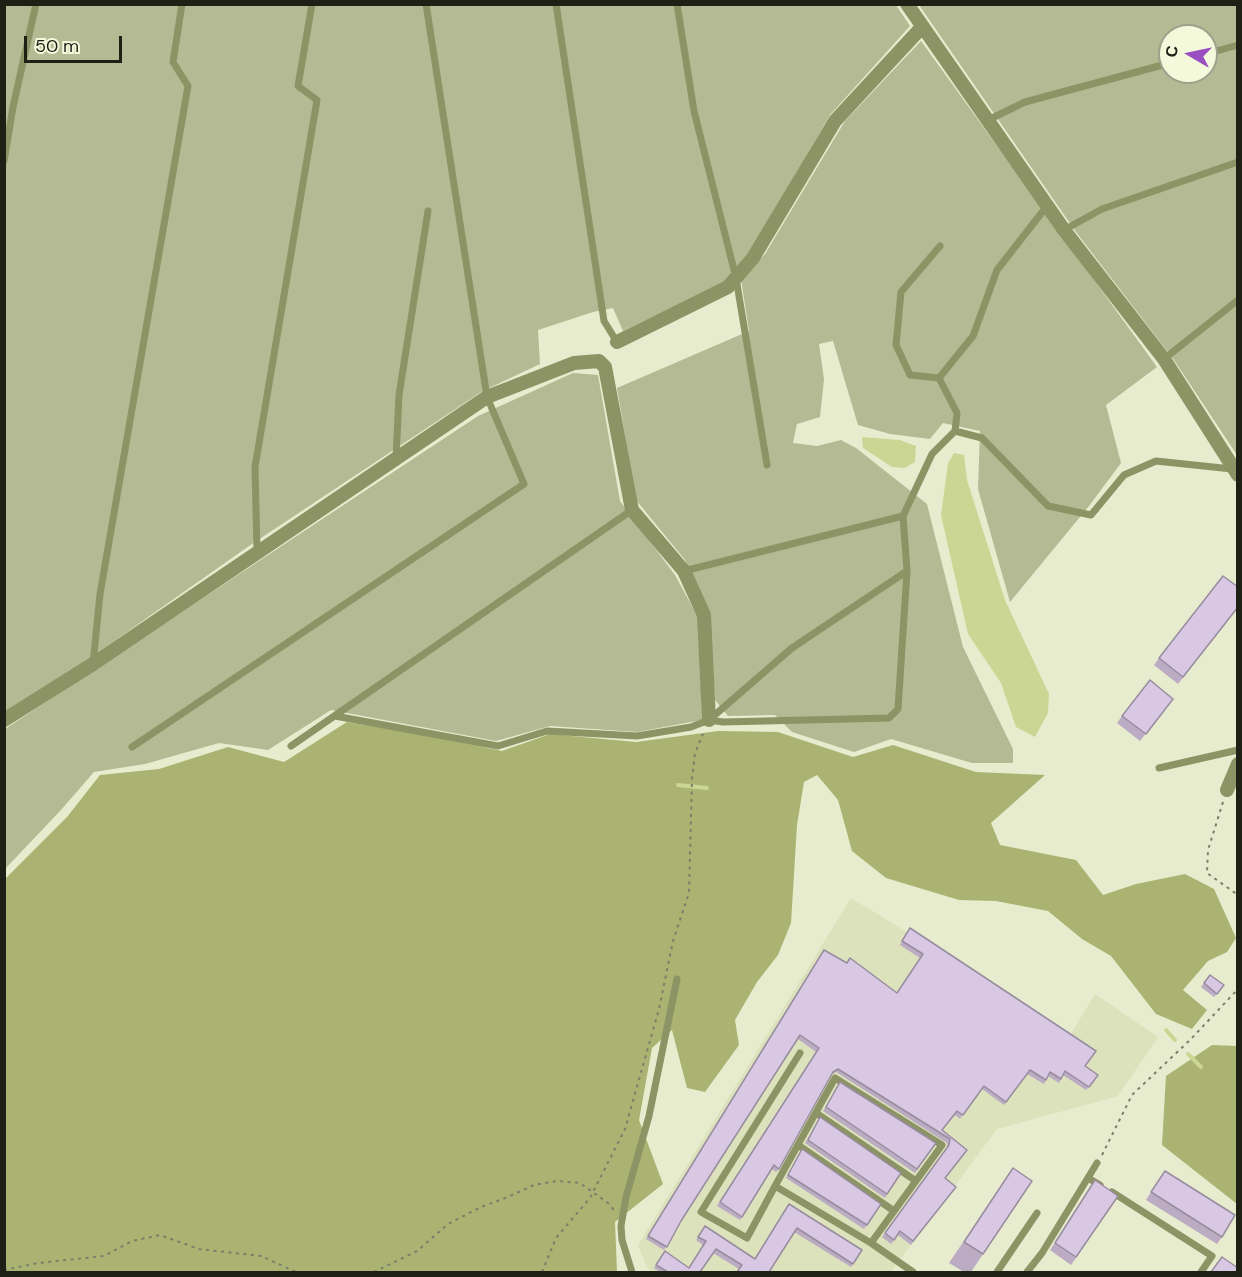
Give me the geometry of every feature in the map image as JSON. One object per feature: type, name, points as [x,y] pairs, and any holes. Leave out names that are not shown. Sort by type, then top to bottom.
[{"type":"street","points":[[907,4],[1047,206],[1164,359],[1235,472]]},
{"type":"street","points":[[617,342],[728,287],[753,258],[835,121],[922,27]]},
{"type":"street","points":[[4,720],[93,664],[487,397],[574,363],[599,361],[605,367],[632,510],[684,571],[704,615],[709,720]]},
{"type":"street","points":[[1227,790],[1238,764]]},
{"type":"lane","points":[[4,161],[13,106],[36,4]]},
{"type":"lane","points":[[93,664],[100,594],[188,86],[173,62],[182,4]]},
{"type":"lane","points":[[257,551],[255,467],[317,100],[298,86],[312,4]]},
{"type":"lane","points":[[132,747],[524,484],[487,397],[426,4]]},
{"type":"lane","points":[[556,4],[604,321],[617,342]]},
{"type":"lane","points":[[677,4],[694,111],[736,278],[767,465]]},
{"type":"lane","points":[[1218,51],[1238,45]]},
{"type":"lane","points":[[988,120],[1025,102],[1158,66]]},
{"type":"lane","points":[[4,104],[13,106]]},
{"type":"lane","points":[[1065,230],[1102,209],[1238,162]]},
{"type":"lane","points":[[939,378],[973,336],[997,270],[1047,206]]},
{"type":"lane","points":[[396,458],[399,395],[428,211]]},
{"type":"lane","points":[[939,378],[910,375],[896,345],[901,292],[940,246]]},
{"type":"lane","points":[[1164,359],[1238,300]]},
{"type":"lane","points":[[709,720],[723,722],[889,718],[898,709],[907,571],[903,516],[932,454],[956,431],[957,413],[939,378]]},
{"type":"lane","points":[[956,431],[981,438],[1048,506],[1091,515],[1124,475],[1156,461],[1235,472]]},
{"type":"lane","points":[[291,746],[632,510]]},
{"type":"lane","points":[[684,571],[903,516]]},
{"type":"lane","points":[[335,716],[498,746],[548,731],[637,736],[691,727],[709,720],[792,648],[907,571]]},
{"type":"lane","points":[[1160,768],[1238,750]]},
{"type":"lane","points":[[632,1272],[622,1240],[621,1226],[626,1197],[649,1116],[677,979]]},
{"type":"lane","points":[[800,1053],[702,1212],[747,1238],[835,1078],[942,1145],[871,1243]]},
{"type":"lane","points":[[816,1113],[916,1181]]},
{"type":"lane","points":[[798,1145],[894,1211]]},
{"type":"lane","points":[[1028,1272],[1097,1163]]},
{"type":"lane","points":[[1088,1178],[1212,1256],[1201,1272]]},
{"type":"lane","points":[[775,1186],[871,1243],[913,1272]]},
{"type":"lane","points":[[997,1272],[1037,1213]]},
{"type":"path","points":[[542,1272],[556,1238],[592,1193],[625,1129],[659,1009],[673,941],[689,893],[691,795],[695,753],[709,720]]},
{"type":"path","points":[[1227,790],[1208,850],[1207,873],[1238,895]]},
{"type":"path","points":[[1097,1163],[1132,1095],[1191,1039],[1238,989]]},
{"type":"path","points":[[374,1272],[417,1251],[448,1224],[481,1207],[534,1185],[557,1180],[580,1183],[608,1203],[618,1214],[621,1226]]},
{"type":"path","points":[[4,1270],[38,1263],[104,1256],[132,1241],[160,1235],[199,1249],[261,1256],[296,1272]]},
{"type":"shaded area","points":[[5,5],[896,5],[910,26],[830,115],[748,255],[724,282],[623,331],[613,308],[538,330],[540,364],[481,392],[249,546],[83,663],[5,712]]},
{"type":"shaded area","points":[[919,5],[1237,5],[1237,455],[1174,360],[1076,232]]},
{"type":"shaded area","points":[[921,41],[1157,367],[1106,405],[1121,463],[1089,506],[1010,602],[978,489],[980,431],[943,423],[930,439],[890,434],[858,425],[833,341],[819,344],[824,379],[820,417],[797,424],[793,443],[817,446],[841,440],[856,448],[927,504],[963,647],[1013,749],[1013,763],[972,763],[891,739],[854,752],[792,732],[775,715],[728,716],[715,700],[709,615],[685,560],[636,500],[617,388],[749,331],[741,279],[765,254],[845,121]]},
{"type":"shaded area","points":[[573,373],[598,375],[620,501],[675,575],[699,619],[702,720],[637,732],[550,726],[496,741],[331,710],[268,750],[219,743],[145,764],[94,772],[5,869],[5,729],[478,416]]},
{"type":"shaded area","points":[[862,437],[900,440],[916,446],[915,462],[905,468],[892,467],[863,448]]},
{"type":"shaded area","points":[[954,453],[964,455],[967,480],[1005,600],[1049,694],[1048,713],[1035,737],[1016,727],[1001,683],[968,634],[941,515],[948,463]]},
{"type":"shaded area","points":[[347,722],[502,751],[550,734],[636,742],[718,731],[778,732],[853,757],[893,745],[976,772],[1045,775],[991,823],[1000,845],[1076,860],[1103,895],[1136,884],[1185,874],[1214,889],[1236,938],[1227,952],[1208,961],[1183,990],[1207,1010],[1192,1029],[1156,1014],[1111,956],[1082,939],[1048,911],[996,901],[959,900],[886,878],[852,851],[838,800],[817,775],[804,782],[797,825],[791,923],[778,955],[757,982],[735,1020],[739,1045],[705,1092],[687,1088],[672,1030],[652,1048],[639,1120],[663,1184],[615,1222],[617,1272],[5,1272],[5,879],[67,817],[100,775],[159,769],[228,747],[284,762]]},
{"type":"shaded area","points":[[851,898],[1069,1037],[1095,994],[1158,1037],[1118,1096],[997,1129],[891,1272],[653,1272],[647,1268],[638,1245]]},
{"type":"shaded area","points":[[1212,1045],[1237,1046],[1237,1204],[1162,1145],[1166,1076]]},
{"type":"building","points":[[1223,576],[1238,587],[1238,607],[1183,677],[1159,658]]},
{"type":"building","points":[[1150,680],[1173,699],[1146,734],[1122,716]]},
{"type":"building","points":[[910,928],[1096,1051],[1085,1066],[1098,1075],[1089,1087],[1065,1071],[1061,1079],[1050,1072],[1046,1080],[1030,1070],[1006,1102],[984,1086],[963,1115],[957,1111],[942,1130],[967,1150],[945,1178],[956,1187],[913,1241],[900,1231],[894,1240],[885,1233],[949,1145],[950,1139],[838,1069],[833,1072],[779,1169],[774,1165],[742,1217],[720,1202],[819,1048],[800,1035],[681,1221],[667,1247],[648,1236],[824,950],[847,963],[850,958],[897,993],[923,954],[902,941]]},
{"type":"building","points":[[1210,975],[1224,985],[1217,994],[1204,983]]},
{"type":"building","points":[[840,1082],[936,1143],[917,1169],[826,1107]]},
{"type":"building","points":[[820,1117],[901,1173],[887,1194],[808,1140]]},
{"type":"building","points":[[802,1149],[881,1204],[867,1225],[788,1175]]},
{"type":"building","points":[[1013,1168],[1032,1181],[983,1254],[964,1242]]},
{"type":"building","points":[[1165,1171],[1235,1215],[1222,1237],[1151,1192]]},
{"type":"building","points":[[1095,1180],[1118,1196],[1076,1257],[1055,1243]]},
{"type":"building","points":[[789,1204],[862,1250],[853,1264],[797,1228],[769,1272],[737,1272],[742,1265],[716,1249],[700,1272],[668,1272],[656,1265],[665,1251],[689,1268],[706,1241],[698,1237],[705,1226],[755,1259]]},
{"type":"building","points":[[1222,1257],[1238,1268],[1238,1272],[1211,1272]]},
{"type":"waterway","points":[[678,785],[707,788]]},
{"type":"waterway","points":[[1166,1030],[1175,1040]]},
{"type":"waterway","points":[[1188,1054],[1201,1067]]}]
